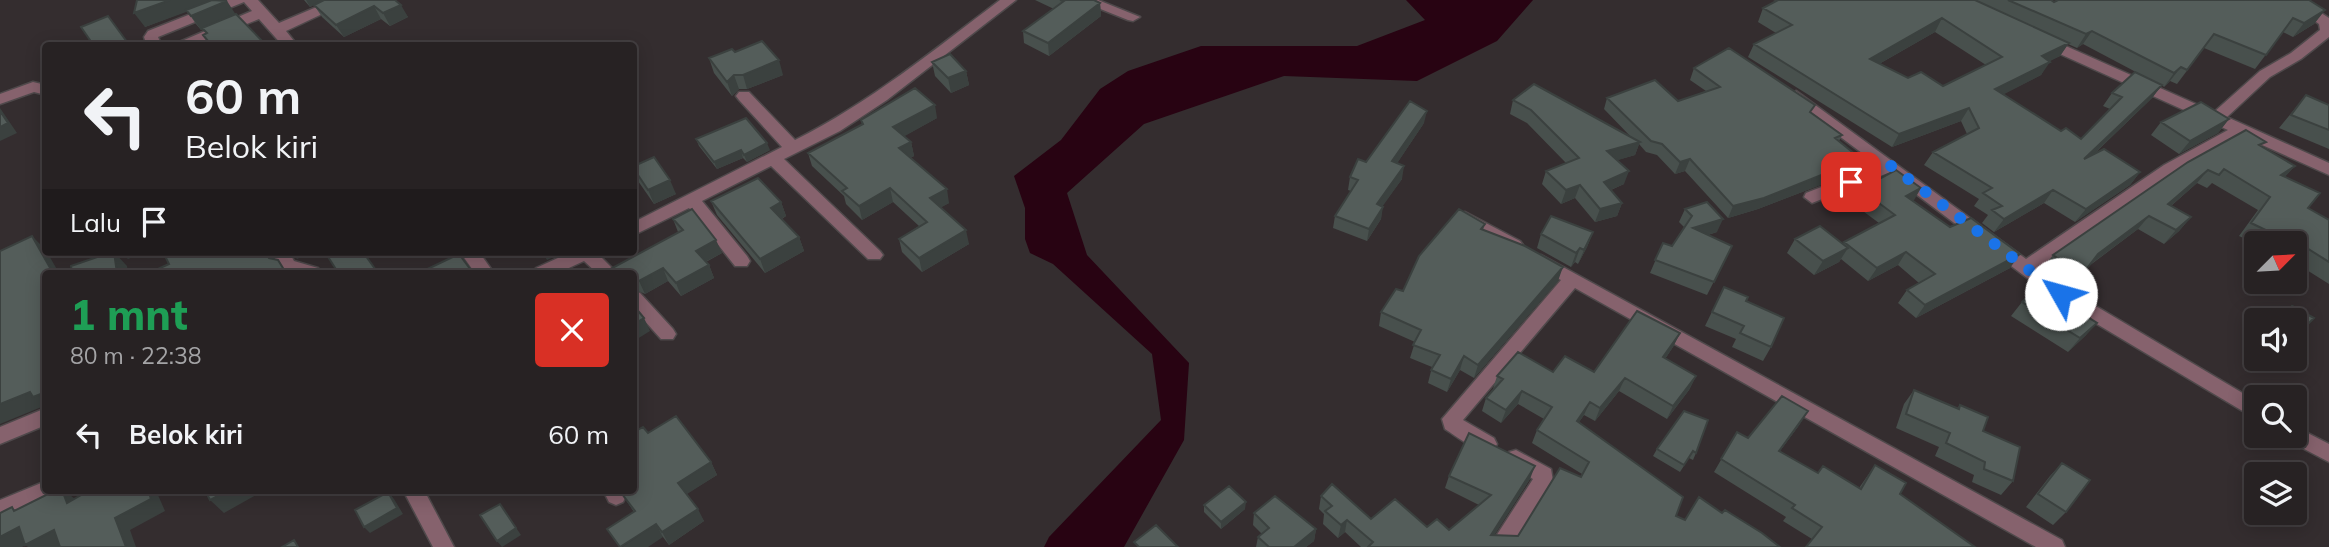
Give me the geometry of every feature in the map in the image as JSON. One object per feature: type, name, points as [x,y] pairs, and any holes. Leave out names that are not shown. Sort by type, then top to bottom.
[{"type":"street","points":[[153,42],[153,34],[239,0]]},
{"type":"street","points":[[250,0],[287,42]]},
{"type":"street","points":[[276,30],[345,0]]},
{"type":"street","points":[[637,227],[834,127],[882,96],[1009,0]]},
{"type":"street","points":[[1085,0],[1133,17]]},
{"type":"street","points":[[2217,118],[2265,74],[2296,56],[2329,31],[2325,22],[2292,0]]},
{"type":"street","points":[[187,42],[261,13]]},
{"type":"street","points":[[2028,34],[2329,169]]},
{"type":"street","points":[[1780,86],[2093,315],[2244,404]]},
{"type":"street","points":[[0,99],[33,87],[42,89]]},
{"type":"street","points":[[744,96],[793,148]]},
{"type":"street","points":[[2027,267],[2169,169],[2242,129]]},
{"type":"street","points":[[773,158],[874,255]]},
{"type":"street","points":[[1812,197],[1891,166]]},
{"type":"street","points":[[691,200],[741,261]]},
{"type":"street","points":[[1462,216],[2055,547]]},
{"type":"street","points":[[282,256],[288,266],[302,270]]},
{"type":"street","points":[[472,256],[483,270]]},
{"type":"street","points":[[548,270],[578,256]]},
{"type":"street","points":[[591,256],[605,270]]},
{"type":"street","points":[[1499,547],[1543,481],[1544,475],[1537,468],[1460,431],[1452,423],[1452,419],[1573,279]]},
{"type":"street","points":[[637,301],[667,334]]},
{"type":"street","points":[[0,436],[42,418]]},
{"type":"street","points":[[2307,441],[2329,454]]},
{"type":"street","points":[[0,509],[42,491]]},
{"type":"street","points":[[415,494],[443,547]]},
{"type":"shaded area","points":[[1406,0],[1533,0],[1497,41],[1417,81],[1284,76],[1144,124],[1067,193],[1087,255],[1189,363],[1184,440],[1124,547],[1044,547],[1049,537],[1161,420],[1152,354],[1053,264],[1030,253],[1025,239],[1025,208],[1014,176],[1061,140],[1100,89],[1128,71],[1201,46],[1357,46],[1425,20]]},
{"type":"building","points":[[137,0],[170,0],[134,13]]},
{"type":"building","points":[[212,0],[227,1],[191,16],[186,10]]},
{"type":"building","points":[[324,0],[395,0],[401,5],[383,13],[374,6],[336,25],[314,5]]},
{"type":"building","points":[[1060,0],[1094,0],[1100,3],[1048,43],[1023,31],[1064,1]]},
{"type":"building","points":[[1778,0],[1975,0],[2069,43],[2042,56],[2050,62],[1995,89],[2061,131],[2066,128],[2081,139],[2122,97],[2112,93],[2135,72],[2162,85],[2084,159],[2104,149],[2140,172],[2086,209],[2053,190],[2004,219],[1992,210],[2002,206],[1983,193],[1992,188],[1933,152],[1979,128],[1969,108],[1899,134],[1754,44],[1792,25],[1763,8]],"holes":[[[1942,18],[2002,57],[1943,86],[1921,72],[1908,78],[1870,59]]]},
{"type":"building","points":[[2008,0],[2309,0],[2325,10],[2304,23],[2293,18],[2266,55],[2214,34],[2187,70],[2181,67],[2174,73],[2092,31],[2086,34]]},
{"type":"building","points":[[236,14],[263,42],[209,42],[203,35],[207,33],[202,28]]},
{"type":"building","points":[[108,16],[127,42],[91,42],[81,27]]},
{"type":"building","points":[[762,41],[779,60],[743,75],[734,75],[727,82],[709,58],[732,49],[735,52]]},
{"type":"building","points":[[1729,48],[1815,105],[1810,112],[1842,135],[1835,138],[1856,155],[1824,168],[1829,172],[1764,198],[1733,206],[1690,159],[1680,162],[1662,144],[1651,141],[1607,98],[1655,80],[1678,101],[1720,87],[1694,68]]},
{"type":"building","points":[[950,54],[966,71],[948,78],[932,62]]},
{"type":"building","points":[[1534,84],[1640,142],[1607,151],[1629,171],[1604,182],[1622,203],[1600,209],[1580,185],[1566,190],[1546,171],[1579,158],[1531,110],[1513,100]]},
{"type":"building","points":[[915,88],[935,105],[893,127],[911,142],[899,148],[947,189],[930,198],[966,230],[919,258],[899,239],[927,222],[890,188],[859,206],[842,191],[847,188],[808,153],[863,124],[861,120]]},
{"type":"building","points":[[2306,95],[2329,105],[2329,130],[2291,115]]},
{"type":"building","points":[[1410,101],[1427,111],[1392,161],[1404,166],[1377,204],[1383,207],[1369,229],[1335,216],[1358,180],[1350,177],[1358,159],[1366,162]]},
{"type":"building","points":[[2201,102],[2229,119],[2190,141],[2161,122]]},
{"type":"building","points":[[0,111],[8,123],[0,127]]},
{"type":"building","points":[[746,118],[767,143],[744,155],[741,150],[714,162],[696,139]]},
{"type":"building","points":[[2246,130],[2266,142],[2259,145],[2295,166],[2281,175],[2320,193],[2308,208],[2329,220],[2329,262],[2307,248],[2307,231],[2268,231],[2251,223],[2270,197],[2224,169],[2219,175],[2208,170],[2168,204],[2191,217],[2176,230],[2149,216],[2098,254],[2085,271],[2093,276],[2088,279],[2053,255],[2188,162]]},
{"type":"building","points":[[654,157],[670,180],[648,190],[637,174],[637,165]]},
{"type":"building","points":[[1896,170],[1921,188],[1906,196],[1950,227],[1971,218],[2020,254],[1925,305],[1907,290],[1935,274],[1906,252],[1877,268],[1844,242],[1895,215],[1860,189]]},
{"type":"building","points":[[758,178],[781,202],[771,208],[799,237],[760,259],[711,201]]},
{"type":"building","points":[[1707,202],[1723,219],[1693,228],[1732,246],[1714,282],[1655,260],[1663,243],[1672,246],[1692,216],[1685,209]]},
{"type":"building","points":[[692,209],[716,240],[696,251],[709,265],[676,283],[663,268],[639,281],[637,270],[609,270],[683,230],[673,219]]},
{"type":"building","points":[[1459,209],[1485,224],[1481,229],[1525,246],[1563,267],[1478,365],[1464,356],[1451,379],[1431,370],[1440,355],[1413,345],[1421,330],[1381,312],[1396,289],[1403,291],[1419,256]]},
{"type":"building","points":[[1551,216],[1593,232],[1584,250],[1580,248],[1576,253],[1541,234]]},
{"type":"building","points":[[1820,226],[1848,248],[1823,261],[1795,239]]},
{"type":"building","points":[[32,236],[51,270],[42,270],[42,394],[33,397],[30,392],[0,404],[0,251]]},
{"type":"building","points":[[100,256],[115,256],[117,270],[72,270],[71,266]]},
{"type":"building","points":[[165,256],[268,256],[278,260],[284,270],[156,270],[169,264]]},
{"type":"building","points":[[328,256],[366,256],[376,270],[336,270]]},
{"type":"building","points":[[455,256],[460,256],[471,270],[425,270]]},
{"type":"building","points":[[2050,276],[2069,290],[2056,297],[2097,323],[2080,338],[2022,302]]},
{"type":"building","points":[[1724,287],[1748,297],[1746,301],[1784,318],[1771,347],[1740,333],[1744,326],[1712,312]]},
{"type":"building","points":[[637,310],[644,318],[637,322]]},
{"type":"building","points":[[1637,311],[1680,333],[1663,357],[1696,376],[1673,406],[1625,378],[1600,408],[1590,402],[1577,421],[1683,497],[1676,516],[1685,520],[1699,497],[1722,513],[1725,510],[1780,547],[1368,547],[1373,542],[1347,520],[1341,525],[1325,511],[1332,506],[1321,496],[1332,484],[1371,519],[1395,499],[1427,527],[1437,519],[1449,530],[1491,495],[1449,476],[1469,433],[1535,466],[1491,535],[1518,536],[1560,468],[1581,477],[1589,462],[1537,430],[1552,407],[1522,391],[1506,410],[1486,398],[1503,379],[1497,376],[1518,352],[1553,372],[1565,356],[1594,372]]},
{"type":"building","points":[[2307,314],[2314,318],[2307,325]]},
{"type":"building","points":[[1914,390],[1959,409],[1960,405],[1988,417],[1983,431],[2020,447],[2013,481],[1984,469],[1985,462],[1946,443],[1950,433],[1906,414]]},
{"type":"building","points":[[1782,396],[1808,411],[1779,451],[1818,473],[1823,466],[1861,489],[1875,465],[1906,483],[1900,494],[1975,547],[1806,547],[1822,527],[1792,508],[1795,505],[1721,459],[1737,432],[1748,438]]},
{"type":"building","points":[[1684,411],[1708,420],[1696,453],[1693,451],[1684,465],[1657,449]]},
{"type":"building","points":[[676,416],[711,462],[678,483],[698,509],[662,532],[656,524],[620,547],[607,529],[635,511],[622,494],[637,494],[637,430],[643,427],[648,433]]},
{"type":"building","points":[[2062,463],[2090,480],[2066,512],[2038,494]]},
{"type":"building","points":[[1229,486],[1246,502],[1221,522],[1204,505]]},
{"type":"building","points":[[48,494],[64,494],[67,503],[83,494],[149,494],[151,499],[115,518],[126,547],[60,547],[54,530],[25,545],[19,527],[0,537],[0,513],[12,507],[14,511]]},
{"type":"building","points":[[207,494],[221,494],[210,500]]},
{"type":"building","points":[[384,494],[389,494],[397,508],[364,527],[355,510]]},
{"type":"building","points":[[1275,496],[1316,529],[1294,547],[1269,547],[1258,537],[1269,528],[1254,513]]},
{"type":"building","points":[[500,504],[516,528],[497,541],[480,515]]},
{"type":"building","points":[[1156,525],[1178,547],[1139,547],[1134,542]]},
{"type":"building","points":[[294,540],[298,547],[282,547]]},
{"type":"route","points":[[1851,182],[1891,166],[2061,294]]}]
